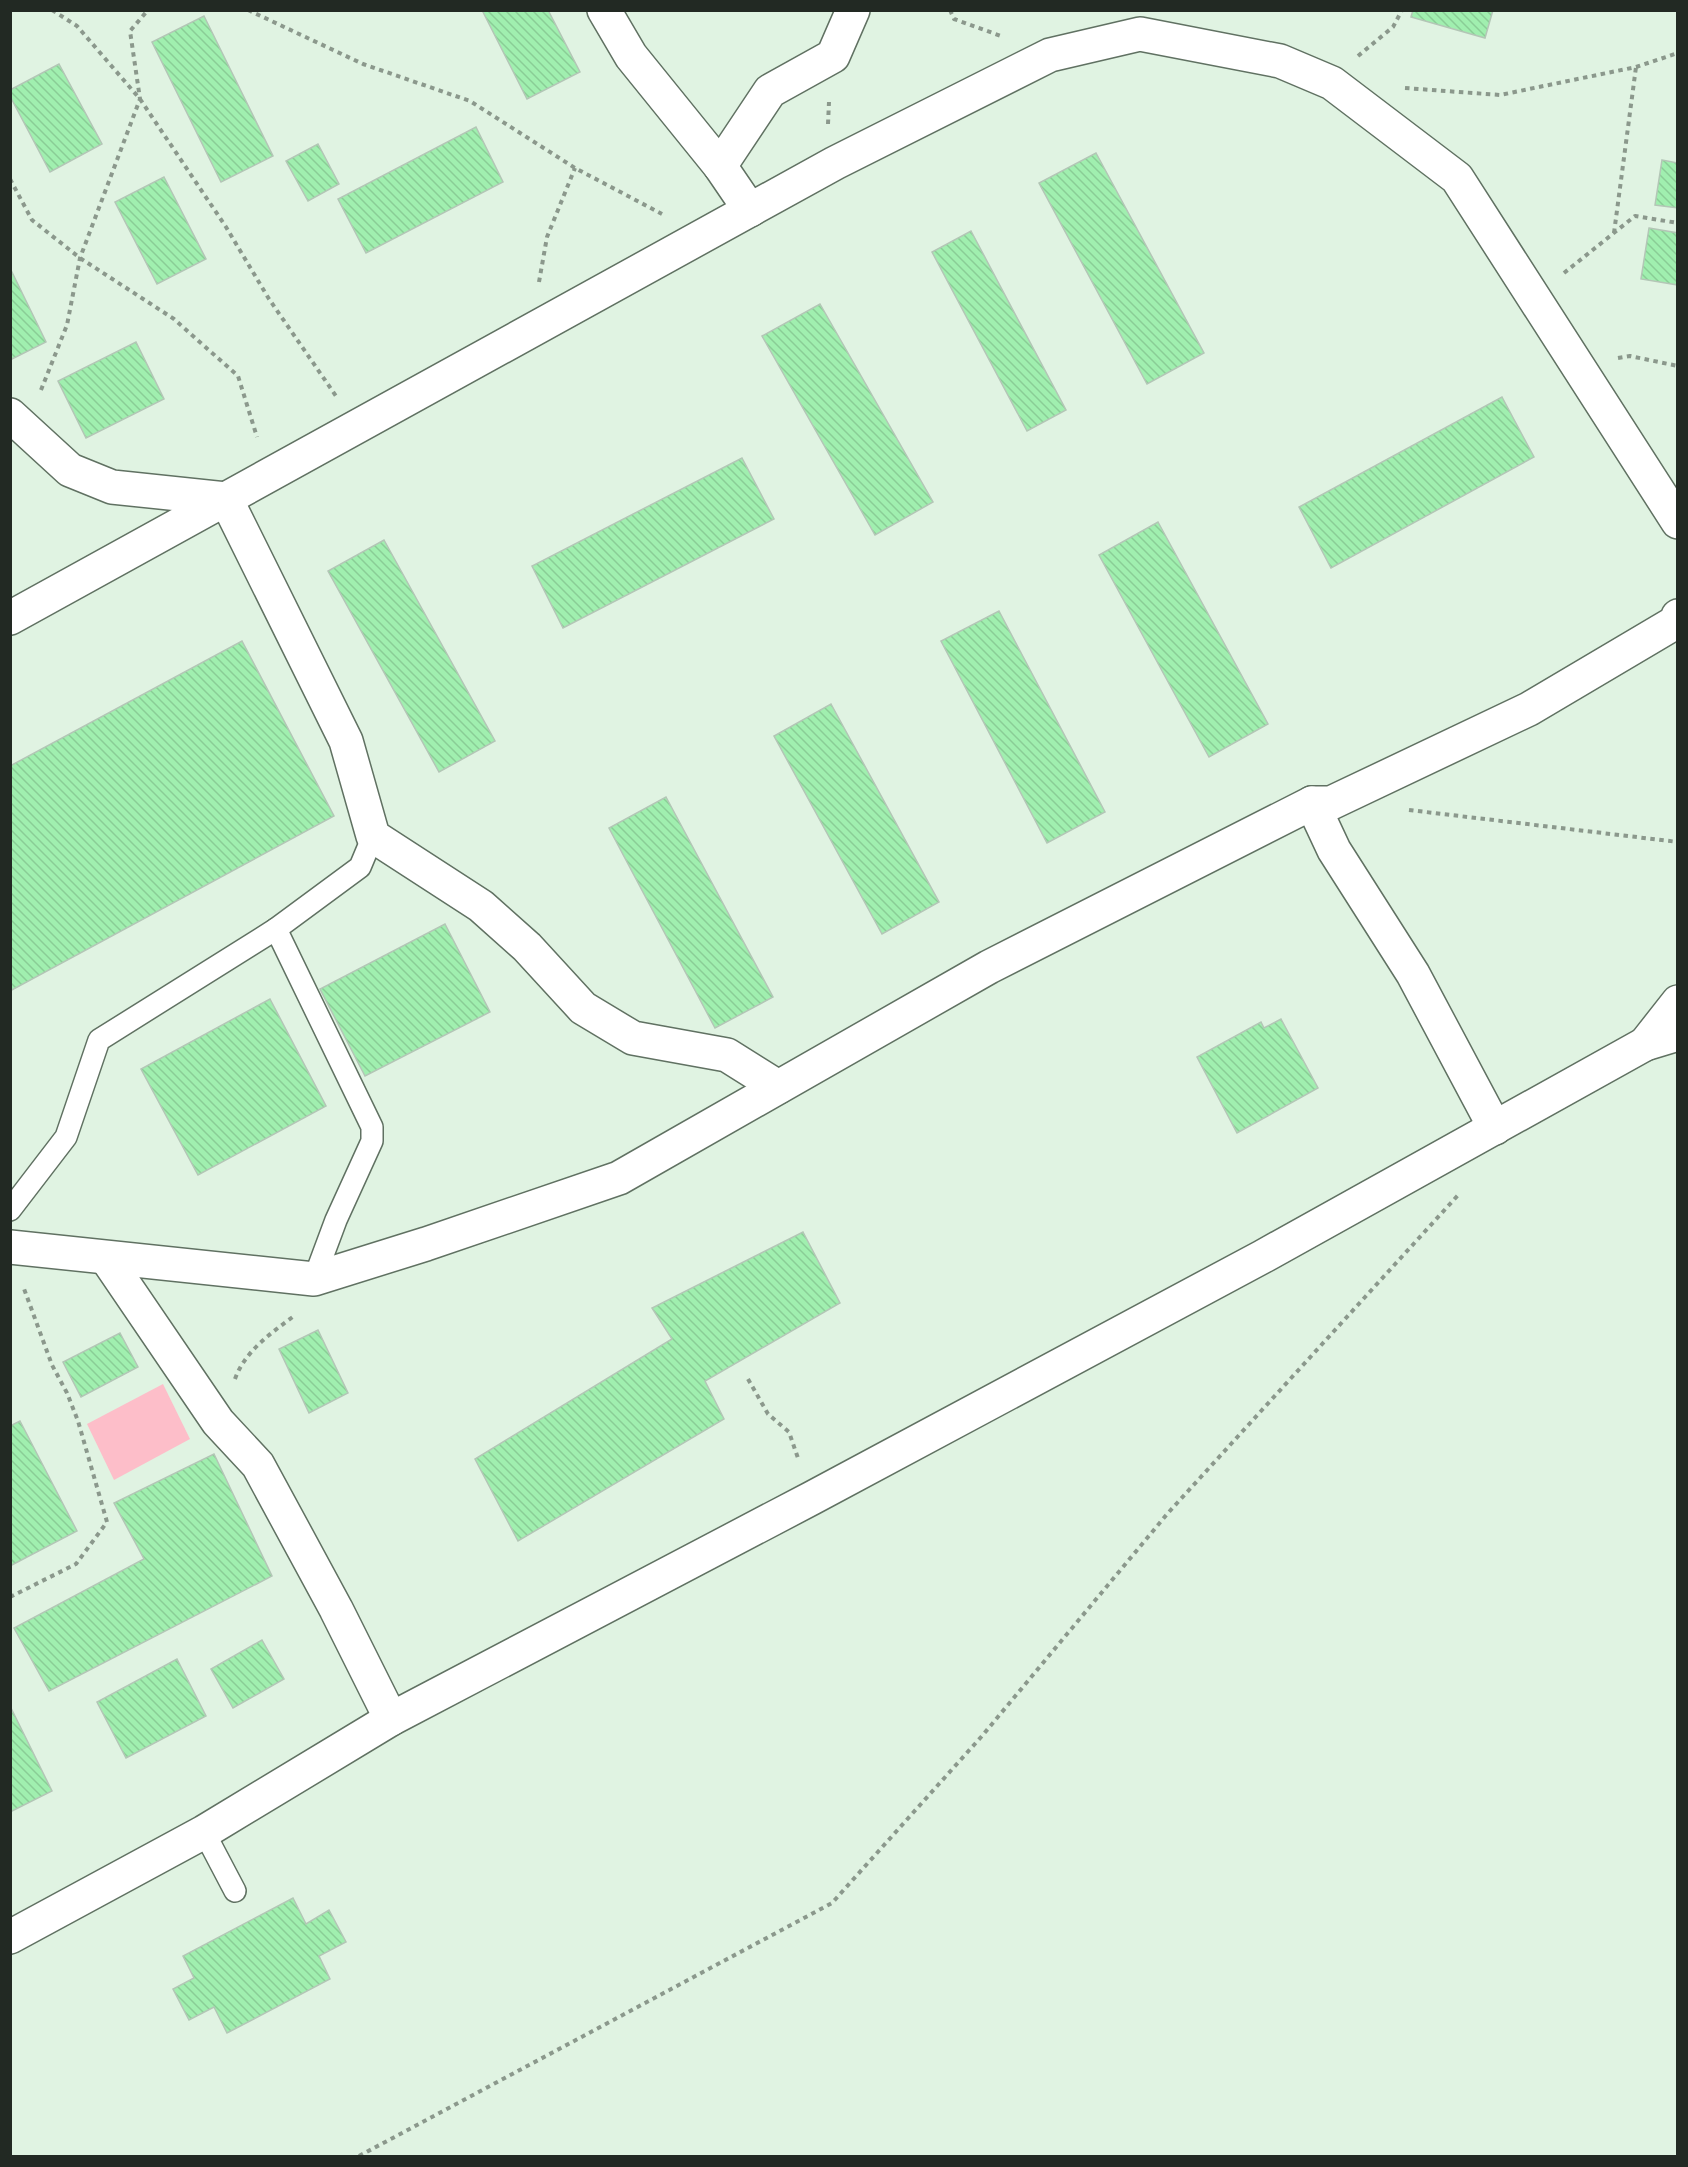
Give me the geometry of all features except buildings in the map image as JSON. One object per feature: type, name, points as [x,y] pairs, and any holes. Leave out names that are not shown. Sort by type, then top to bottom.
[{"type":"street","points":[[604,10],[631,56],[720,166],[750,210]]},
{"type":"street","points":[[720,166],[771,92],[833,56],[853,10]]},
{"type":"street","points":[[10,618],[835,163],[1050,55],[1140,34],[1280,61],[1332,83],[1457,178],[1677,522]]},
{"type":"street","points":[[23,408],[70,470],[112,487],[226,499]]},
{"type":"street","points":[[226,499],[346,741],[373,836],[481,906],[527,947],[583,1008],[633,1038],[727,1055],[778,1087]]},
{"type":"street","points":[[11,1247],[106,1259],[314,1279],[426,1245],[619,1178],[989,967],[1312,803],[1331,803],[1529,709],[1676,622],[1677,616]]},
{"type":"street","points":[[1312,803],[1334,850],[1413,974],[1495,1128]]},
{"type":"street","points":[[1645,1044],[1677,1002]]},
{"type":"street","points":[[10,1937],[204,1832],[391,1719],[812,1498],[1262,1257],[1645,1044],[1677,1034]]},
{"type":"street","points":[[106,1259],[218,1422],[258,1465],[346,1628],[391,1719]]},
{"type":"lane","points":[[10,1210],[66,1137],[99,1040],[276,929],[360,867],[373,836]]},
{"type":"lane","points":[[276,929],[372,1127],[372,1142],[336,1220],[314,1279]]},
{"type":"lane","points":[[204,1832],[235,1891]]},
{"type":"path","points":[[52,10],[76,26],[140,99],[226,227],[269,299],[357,426]]},
{"type":"path","points":[[23,408],[67,325],[80,258],[140,99],[130,31],[148,10]]},
{"type":"path","points":[[248,10],[363,64],[470,101],[575,168],[703,236]]},
{"type":"path","points":[[1332,83],[1393,27],[1402,10]]},
{"type":"path","points":[[1400,87],[1500,95],[1636,67],[1677,53]]},
{"type":"path","points":[[833,56],[827,121],[835,163]]},
{"type":"path","points":[[1614,235],[1636,67]]},
{"type":"path","points":[[531,330],[547,237],[575,168]]},
{"type":"path","points":[[10,179],[32,220],[80,258],[174,319],[237,376],[270,475]]},
{"type":"path","points":[[1536,301],[1573,263],[1614,235],[1635,216],[1677,223]]},
{"type":"path","points":[[1575,363],[1630,357],[1677,366]]},
{"type":"path","points":[[1398,809],[1677,842]]},
{"type":"path","points":[[359,2157],[832,1904],[982,1736],[1168,1513],[1465,1188]]},
{"type":"path","points":[[10,1597],[76,1564],[107,1522],[78,1421],[68,1393],[52,1365],[43,1335],[28,1305],[11,1247]]},
{"type":"path","points":[[218,1422],[240,1365],[268,1335],[303,1309],[314,1279]]},
{"type":"path","points":[[748,1379],[768,1414],[789,1432],[812,1498]]},
{"type":"shaded area","points":[[163,1384],[190,1439],[114,1480],[87,1424]]}]
